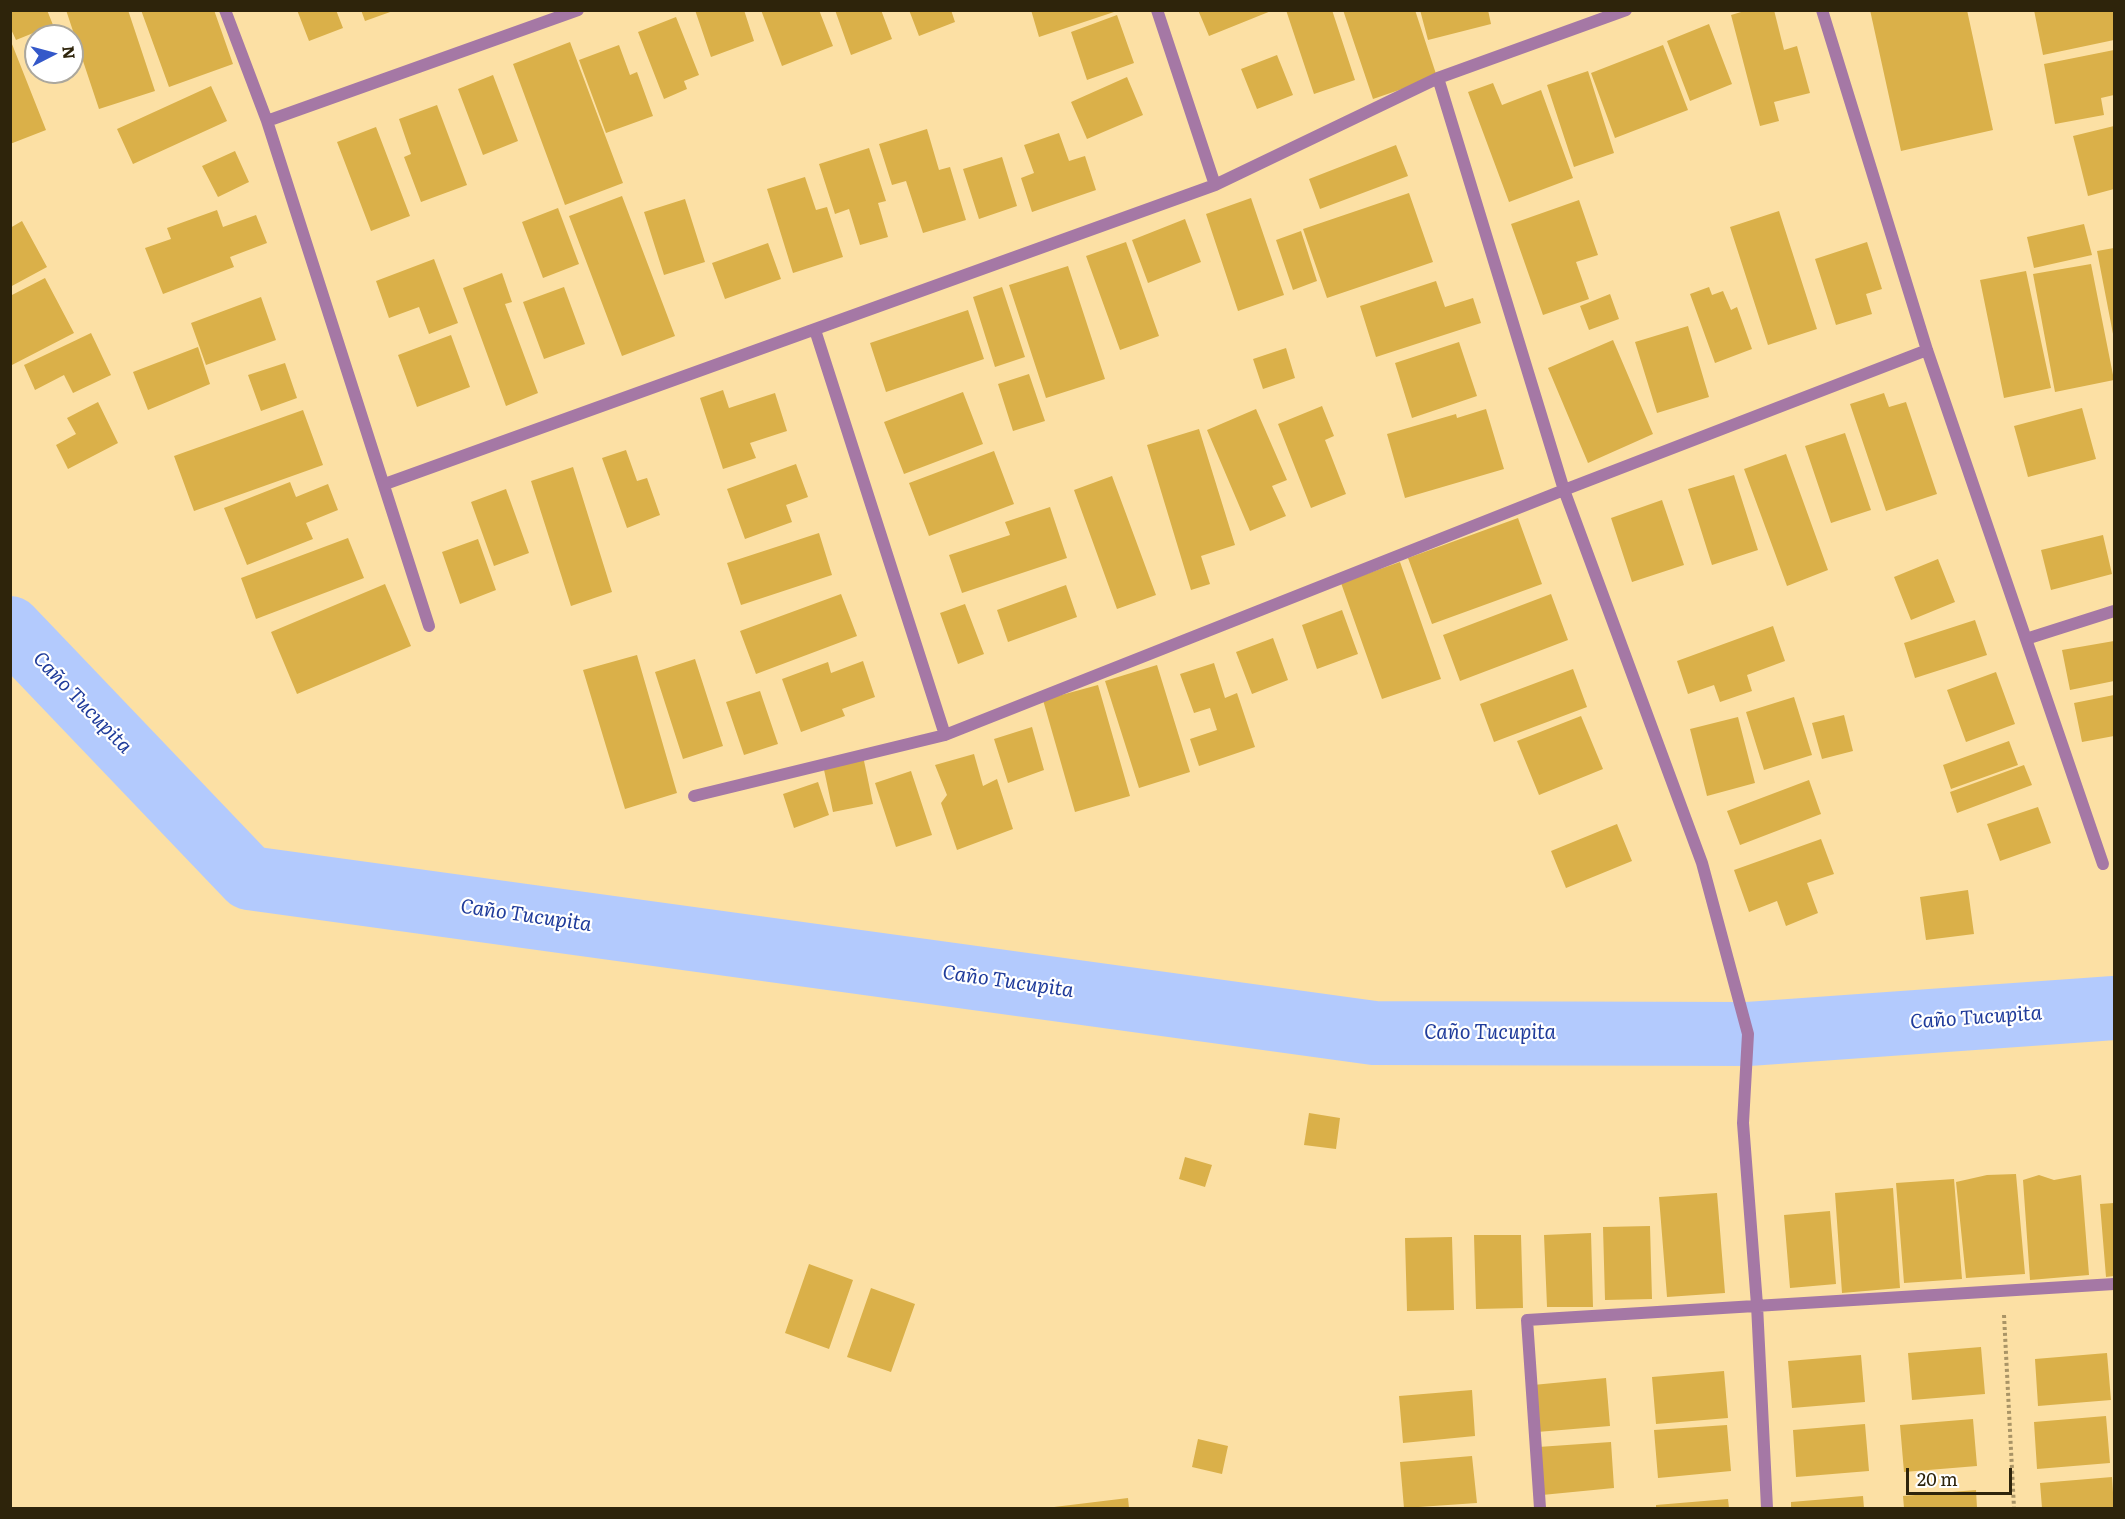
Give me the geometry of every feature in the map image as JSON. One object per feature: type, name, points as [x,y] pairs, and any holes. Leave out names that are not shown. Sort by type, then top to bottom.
[{"type":"street","points":[[225,10],[267,121],[429,626]]},
{"type":"street","points":[[267,121],[579,10]]},
{"type":"street","points":[[1157,10],[1215,185]]},
{"type":"street","points":[[385,484],[1215,185],[1438,78],[1626,10]]},
{"type":"street","points":[[1822,10],[1927,350],[2103,864]]},
{"type":"street","points":[[1438,78],[1564,490],[1702,863],[1748,1034],[1743,1124],[1757,1305],[1767,1509]]},
{"type":"street","points":[[815,330],[945,735]]},
{"type":"street","points":[[694,796],[945,735],[1564,490],[1927,350]]},
{"type":"street","points":[[2026,639],[2115,611]]},
{"type":"street","points":[[1540,1509],[1527,1320],[2115,1284]]},
{"type":"path","points":[[2002,1290],[2014,1509]]},
{"type":"building","points":[[10,10],[47,10],[53,24],[24,24],[24,37],[16,40],[10,27]]},
{"type":"building","points":[[66,10],[128,10],[155,91],[99,109],[84,64],[84,24],[71,24]]},
{"type":"building","points":[[141,10],[214,10],[233,64],[169,87]]},
{"type":"building","points":[[297,10],[336,10],[343,28],[309,41]]},
{"type":"building","points":[[361,10],[393,10],[393,11],[365,21]]},
{"type":"building","points":[[695,10],[744,10],[754,41],[711,57]]},
{"type":"building","points":[[761,10],[819,10],[833,46],[782,66]]},
{"type":"building","points":[[835,10],[881,10],[892,39],[851,55]]},
{"type":"building","points":[[909,10],[951,10],[955,22],[919,36]]},
{"type":"building","points":[[1031,10],[1117,10],[1117,11],[1039,37]]},
{"type":"building","points":[[1198,10],[1271,10],[1271,11],[1209,36]]},
{"type":"building","points":[[1286,10],[1332,10],[1355,80],[1314,94]]},
{"type":"building","points":[[1343,10],[1415,10],[1437,77],[1373,99]]},
{"type":"building","points":[[1420,10],[1488,10],[1491,24],[1428,40]]},
{"type":"building","points":[[1748,10],[1774,10],[1784,50],[1797,46],[1810,93],[1774,102],[1779,121],[1760,126],[1731,15]]},
{"type":"building","points":[[1870,10],[1967,10],[1993,130],[1901,151]]},
{"type":"building","points":[[2034,10],[2114,10],[2114,40],[2043,55]]},
{"type":"building","points":[[1117,15],[1134,63],[1087,80],[1071,32]]},
{"type":"building","points":[[676,17],[699,75],[684,81],[687,89],[664,99],[638,32]]},
{"type":"building","points":[[1709,24],[1732,84],[1690,101],[1667,41]]},
{"type":"building","points":[[10,39],[24,74],[24,84],[28,84],[46,130],[10,144]]},
{"type":"building","points":[[570,42],[623,183],[565,205],[513,64]]},
{"type":"building","points":[[619,45],[630,75],[637,72],[653,116],[606,133],[579,60]]},
{"type":"building","points":[[1663,45],[1688,110],[1615,138],[1591,73]]},
{"type":"building","points":[[2114,50],[2114,95],[2101,98],[2104,115],[2055,124],[2044,64]]},
{"type":"building","points":[[1277,55],[1293,95],[1257,109],[1241,69]]},
{"type":"building","points":[[1588,71],[1614,153],[1574,167],[1547,85]]},
{"type":"building","points":[[493,75],[518,141],[483,155],[458,89]]},
{"type":"building","points":[[1127,77],[1143,115],[1087,139],[1071,102]]},
{"type":"building","points":[[1493,83],[1502,105],[1541,90],[1573,178],[1509,202],[1468,92]]},
{"type":"building","points":[[211,86],[227,121],[133,164],[117,129]]},
{"type":"building","points":[[437,105],[467,185],[421,202],[404,157],[411,154],[399,119]]},
{"type":"building","points":[[2114,126],[2114,189],[2088,196],[2073,136]]},
{"type":"building","points":[[376,127],[410,216],[371,231],[337,142]]},
{"type":"building","points":[[927,129],[939,170],[950,167],[966,220],[923,233],[906,181],[892,185],[879,144]]},
{"type":"building","points":[[1059,133],[1069,161],[1085,156],[1096,190],[1032,212],[1021,178],[1034,173],[1024,145]]},
{"type":"building","points":[[1396,145],[1408,176],[1320,209],[1309,179]]},
{"type":"building","points":[[869,148],[886,201],[878,203],[888,237],[860,245],[849,209],[835,214],[819,164]]},
{"type":"building","points":[[235,151],[249,182],[218,197],[202,166]]},
{"type":"building","points":[[1002,157],[1017,206],[979,219],[963,169]]},
{"type":"building","points":[[805,177],[816,210],[827,207],[843,257],[793,273],[767,189]]},
{"type":"building","points":[[1409,193],[1433,262],[1327,298],[1303,229]]},
{"type":"building","points":[[622,196],[675,336],[622,356],[569,216]]},
{"type":"building","points":[[1251,198],[1284,295],[1238,311],[1206,214]]},
{"type":"building","points":[[685,199],[705,262],[664,275],[644,212]]},
{"type":"building","points":[[1579,200],[1598,255],[1576,262],[1589,299],[1543,315],[1511,224]]},
{"type":"building","points":[[558,208],[579,264],[543,278],[522,222]]},
{"type":"building","points":[[217,210],[223,227],[256,215],[267,243],[230,257],[234,267],[163,294],[145,248],[171,239],[167,228]]},
{"type":"building","points":[[1779,211],[1817,329],[1768,345],[1730,227]]},
{"type":"building","points":[[1185,219],[1201,262],[1148,283],[1132,240]]},
{"type":"building","points":[[22,221],[47,267],[10,287],[10,228]]},
{"type":"building","points":[[2084,224],[2092,255],[2034,268],[2027,237]]},
{"type":"building","points":[[1301,231],[1317,281],[1293,290],[1276,240]]},
{"type":"building","points":[[1126,242],[1159,336],[1120,350],[1086,256]]},
{"type":"building","points":[[1867,242],[1882,289],[1866,294],[1872,314],[1836,325],[1815,259]]},
{"type":"building","points":[[768,243],[781,279],[725,299],[712,263]]},
{"type":"building","points":[[2114,248],[2114,334],[2113,334],[2097,251]]},
{"type":"building","points":[[434,259],[458,323],[429,334],[419,307],[389,318],[376,281]]},
{"type":"building","points":[[2091,264],[2114,380],[2055,392],[2033,274]]},
{"type":"building","points":[[1068,266],[1105,379],[1046,398],[1009,285]]},
{"type":"building","points":[[2026,271],[2051,388],[2004,398],[1980,280]]},
{"type":"building","points":[[502,273],[512,302],[505,304],[538,393],[506,406],[463,288]]},
{"type":"building","points":[[45,278],[74,333],[10,366],[10,296]]},
{"type":"building","points":[[1436,281],[1445,307],[1473,298],[1481,323],[1376,357],[1360,306]]},
{"type":"building","points":[[564,287],[585,344],[544,359],[523,302]]},
{"type":"building","points":[[1002,287],[1025,357],[995,367],[973,297]]},
{"type":"building","points":[[1709,287],[1712,295],[1723,291],[1731,310],[1737,307],[1752,349],[1715,363],[1690,294]]},
{"type":"building","points":[[1610,294],[1619,319],[1589,330],[1580,306]]},
{"type":"building","points":[[261,297],[276,340],[206,365],[191,323]]},
{"type":"building","points":[[968,310],[984,359],[886,392],[870,343]]},
{"type":"building","points":[[1688,326],[1709,397],[1657,413],[1635,342]]},
{"type":"building","points":[[91,333],[111,375],[73,393],[64,375],[35,390],[24,365]]},
{"type":"building","points":[[451,335],[470,387],[417,407],[398,355]]},
{"type":"building","points":[[1613,340],[1653,434],[1588,463],[1548,368]]},
{"type":"building","points":[[1459,342],[1477,396],[1412,418],[1395,363]]},
{"type":"building","points":[[198,347],[210,384],[148,410],[133,372]]},
{"type":"building","points":[[1286,348],[1295,378],[1263,389],[1253,359]]},
{"type":"building","points":[[285,363],[297,398],[261,411],[248,375]]},
{"type":"building","points":[[1029,374],[1045,421],[1013,431],[998,384]]},
{"type":"building","points":[[723,390],[729,408],[775,393],[787,431],[750,443],[756,458],[723,469],[700,398]]},
{"type":"building","points":[[963,392],[983,444],[904,474],[884,422]]},
{"type":"building","points":[[1884,393],[1889,407],[1906,402],[1937,494],[1886,511],[1850,404]]},
{"type":"building","points":[[98,402],[118,443],[68,469],[56,445],[76,434],[67,418]]},
{"type":"building","points":[[1322,406],[1334,436],[1325,440],[1346,494],[1311,508],[1278,424]]},
{"type":"building","points":[[2082,408],[2096,459],[2028,477],[2014,426]]},
{"type":"building","points":[[1256,409],[1287,480],[1272,486],[1286,516],[1250,531],[1207,430]]},
{"type":"building","points":[[1486,409],[1504,469],[1405,498],[1387,434],[1456,414],[1457,418]]},
{"type":"building","points":[[303,410],[323,465],[194,511],[174,456]]},
{"type":"building","points":[[1199,429],[1235,545],[1201,556],[1210,584],[1191,590],[1147,445]]},
{"type":"building","points":[[1845,433],[1871,510],[1831,523],[1805,446]]},
{"type":"building","points":[[626,450],[637,481],[647,478],[660,515],[627,528],[602,458]]},
{"type":"building","points":[[994,451],[1014,504],[929,536],[909,483]]},
{"type":"building","points":[[1786,454],[1828,570],[1787,586],[1744,469]]},
{"type":"building","points":[[796,464],[808,497],[786,505],[792,522],[745,539],[727,489]]},
{"type":"building","points":[[573,467],[612,592],[571,606],[531,481]]},
{"type":"building","points":[[1734,475],[1758,550],[1712,565],[1688,489]]},
{"type":"building","points":[[1112,476],[1156,595],[1117,609],[1074,490]]},
{"type":"building","points":[[290,482],[296,497],[328,484],[338,510],[306,523],[313,539],[247,565],[224,508]]},
{"type":"building","points":[[506,489],[529,553],[494,566],[471,502]]},
{"type":"building","points":[[1662,500],[1684,565],[1632,582],[1611,518]]},
{"type":"building","points":[[1050,507],[1067,558],[962,593],[949,555],[1010,535],[1005,522]]},
{"type":"building","points":[[1518,518],[1542,584],[1432,624],[1408,558]]},
{"type":"building","points":[[819,533],[832,575],[741,605],[727,563]]},
{"type":"building","points":[[2103,535],[2112,574],[2051,590],[2041,550]]},
{"type":"building","points":[[348,538],[364,578],[256,619],[241,578]]},
{"type":"building","points":[[478,539],[496,590],[460,604],[442,552]]},
{"type":"building","points":[[1938,559],[1955,602],[1911,620],[1894,577]]},
{"type":"building","points":[[1400,562],[1441,679],[1382,699],[1341,583]]},
{"type":"building","points":[[385,584],[411,646],[297,694],[271,632]]},
{"type":"building","points":[[1066,585],[1077,617],[1008,642],[997,610]]},
{"type":"building","points":[[841,594],[857,636],[756,674],[740,631]]},
{"type":"building","points":[[1551,594],[1568,640],[1460,681],[1443,635]]},
{"type":"building","points":[[965,604],[984,654],[958,664],[940,613]]},
{"type":"building","points":[[1342,610],[1358,654],[1317,669],[1302,625]]},
{"type":"building","points":[[1975,620],[1987,655],[1915,678],[1904,643]]},
{"type":"building","points":[[1773,626],[1785,661],[1747,675],[1752,691],[1720,702],[1714,685],[1688,694],[1677,661]]},
{"type":"building","points":[[1273,638],[1288,680],[1252,694],[1236,652]]},
{"type":"building","points":[[2114,641],[2114,681],[2070,690],[2062,650]]},
{"type":"building","points":[[637,655],[677,793],[625,809],[583,670]]},
{"type":"building","points":[[695,659],[723,746],[683,759],[655,672]]},
{"type":"building","points":[[863,661],[875,697],[842,709],[845,716],[801,732],[782,679],[828,662],[831,673]]},
{"type":"building","points":[[1214,663],[1225,698],[1237,693],[1255,747],[1199,766],[1190,739],[1217,730],[1210,708],[1194,713],[1180,674]]},
{"type":"building","points":[[1157,665],[1190,772],[1139,788],[1105,681]]},
{"type":"building","points":[[1573,669],[1587,707],[1494,742],[1480,704]]},
{"type":"building","points":[[1996,672],[2015,724],[1966,742],[1947,690]]},
{"type":"building","points":[[1098,685],[1130,796],[1075,812],[1043,700]]},
{"type":"building","points":[[760,691],[778,744],[744,755],[726,702]]},
{"type":"building","points":[[2114,695],[2114,736],[2082,742],[2074,703]]},
{"type":"building","points":[[1794,697],[1812,755],[1764,770],[1746,712]]},
{"type":"building","points":[[1844,715],[1853,751],[1822,759],[1812,723]]},
{"type":"building","points":[[1581,716],[1603,769],[1539,795],[1517,741]]},
{"type":"building","points":[[1738,717],[1755,783],[1707,796],[1690,729]]},
{"type":"building","points":[[1032,727],[1044,770],[1008,783],[994,739]]},
{"type":"building","points":[[2009,741],[2018,765],[1951,789],[1943,765]]},
{"type":"building","points":[[974,754],[983,786],[997,779],[1013,829],[957,850],[941,803],[947,795],[935,765]]},
{"type":"building","points":[[863,756],[873,804],[833,812],[823,765]]},
{"type":"building","points":[[2024,765],[2032,785],[1957,813],[1950,792]]},
{"type":"building","points":[[911,771],[932,835],[896,847],[875,783]]},
{"type":"building","points":[[1809,780],[1821,814],[1740,845],[1727,811]]},
{"type":"building","points":[[818,782],[829,815],[794,828],[783,794]]},
{"type":"building","points":[[2038,807],[2051,843],[2000,861],[1987,824]]},
{"type":"building","points":[[1617,824],[1632,861],[1566,888],[1551,851]]},
{"type":"building","points":[[1821,839],[1834,874],[1807,883],[1818,913],[1786,926],[1777,901],[1749,912],[1734,870]]},
{"type":"building","points":[[1968,890],[1974,934],[1926,940],[1920,897]]},
{"type":"building","points":[[1309,1113],[1340,1118],[1336,1149],[1304,1145]]},
{"type":"building","points":[[1185,1157],[1212,1165],[1205,1187],[1179,1179]]},
{"type":"building","points":[[2016,1174],[2025,1274],[1966,1278],[1956,1182],[1987,1175]]},
{"type":"building","points":[[2039,1175],[2054,1180],[2081,1175],[2089,1275],[2030,1280],[2023,1180]]},
{"type":"building","points":[[1954,1179],[1962,1279],[1904,1283],[1896,1183]]},
{"type":"building","points":[[1893,1188],[1900,1288],[1842,1293],[1835,1193]]},
{"type":"building","points":[[1717,1193],[1725,1293],[1667,1297],[1659,1197]]},
{"type":"building","points":[[2114,1203],[2114,1276],[2106,1277],[2100,1204]]},
{"type":"building","points":[[1830,1211],[1836,1284],[1790,1288],[1784,1215]]},
{"type":"building","points":[[1650,1226],[1652,1299],[1605,1300],[1603,1227]]},
{"type":"building","points":[[1591,1233],[1593,1307],[1547,1307],[1544,1235]]},
{"type":"building","points":[[1474,1235],[1521,1235],[1523,1308],[1476,1309]]},
{"type":"building","points":[[1452,1237],[1454,1310],[1407,1311],[1405,1238]]},
{"type":"building","points":[[809,1264],[853,1280],[829,1349],[785,1333]]},
{"type":"building","points":[[871,1288],[915,1304],[891,1372],[847,1357]]},
{"type":"building","points":[[1981,1347],[1985,1394],[1912,1400],[1908,1353]]},
{"type":"building","points":[[2107,1353],[2111,1400],[2038,1406],[2035,1359]]},
{"type":"building","points":[[1861,1355],[1865,1402],[1792,1408],[1788,1361]]},
{"type":"building","points":[[1724,1371],[1728,1418],[1656,1424],[1652,1377]]},
{"type":"building","points":[[1606,1378],[1610,1426],[1537,1432],[1533,1385]]},
{"type":"building","points":[[1472,1390],[1475,1436],[1403,1443],[1399,1396]]},
{"type":"building","points":[[2106,1416],[2110,1463],[2037,1469],[2034,1422]]},
{"type":"building","points":[[1973,1419],[1977,1466],[1904,1472],[1900,1425]]},
{"type":"building","points":[[1865,1424],[1869,1471],[1796,1477],[1793,1430]]},
{"type":"building","points":[[1727,1425],[1731,1471],[1658,1478],[1654,1430]]},
{"type":"building","points":[[1198,1439],[1228,1446],[1222,1474],[1192,1467]]},
{"type":"building","points":[[1611,1442],[1614,1488],[1542,1495],[1538,1447]]},
{"type":"building","points":[[1472,1456],[1477,1503],[1404,1508],[1400,1462]]},
{"type":"building","points":[[2112,1477],[2114,1508],[2042,1508],[2040,1483]]},
{"type":"building","points":[[1976,1490],[1977,1508],[1904,1508],[1903,1496]]},
{"type":"building","points":[[1863,1496],[1864,1508],[1791,1508],[1791,1502]]},
{"type":"building","points":[[1128,1498],[1129,1508],[1054,1508],[1054,1507]]},
{"type":"building","points":[[1728,1499],[1729,1508],[1656,1508],[1656,1505]]},
{"type":"waterway","name":"Caño Tucupita","points":[[10,628],[249,878],[1374,1033],[1748,1034],[2114,1008]]}]
